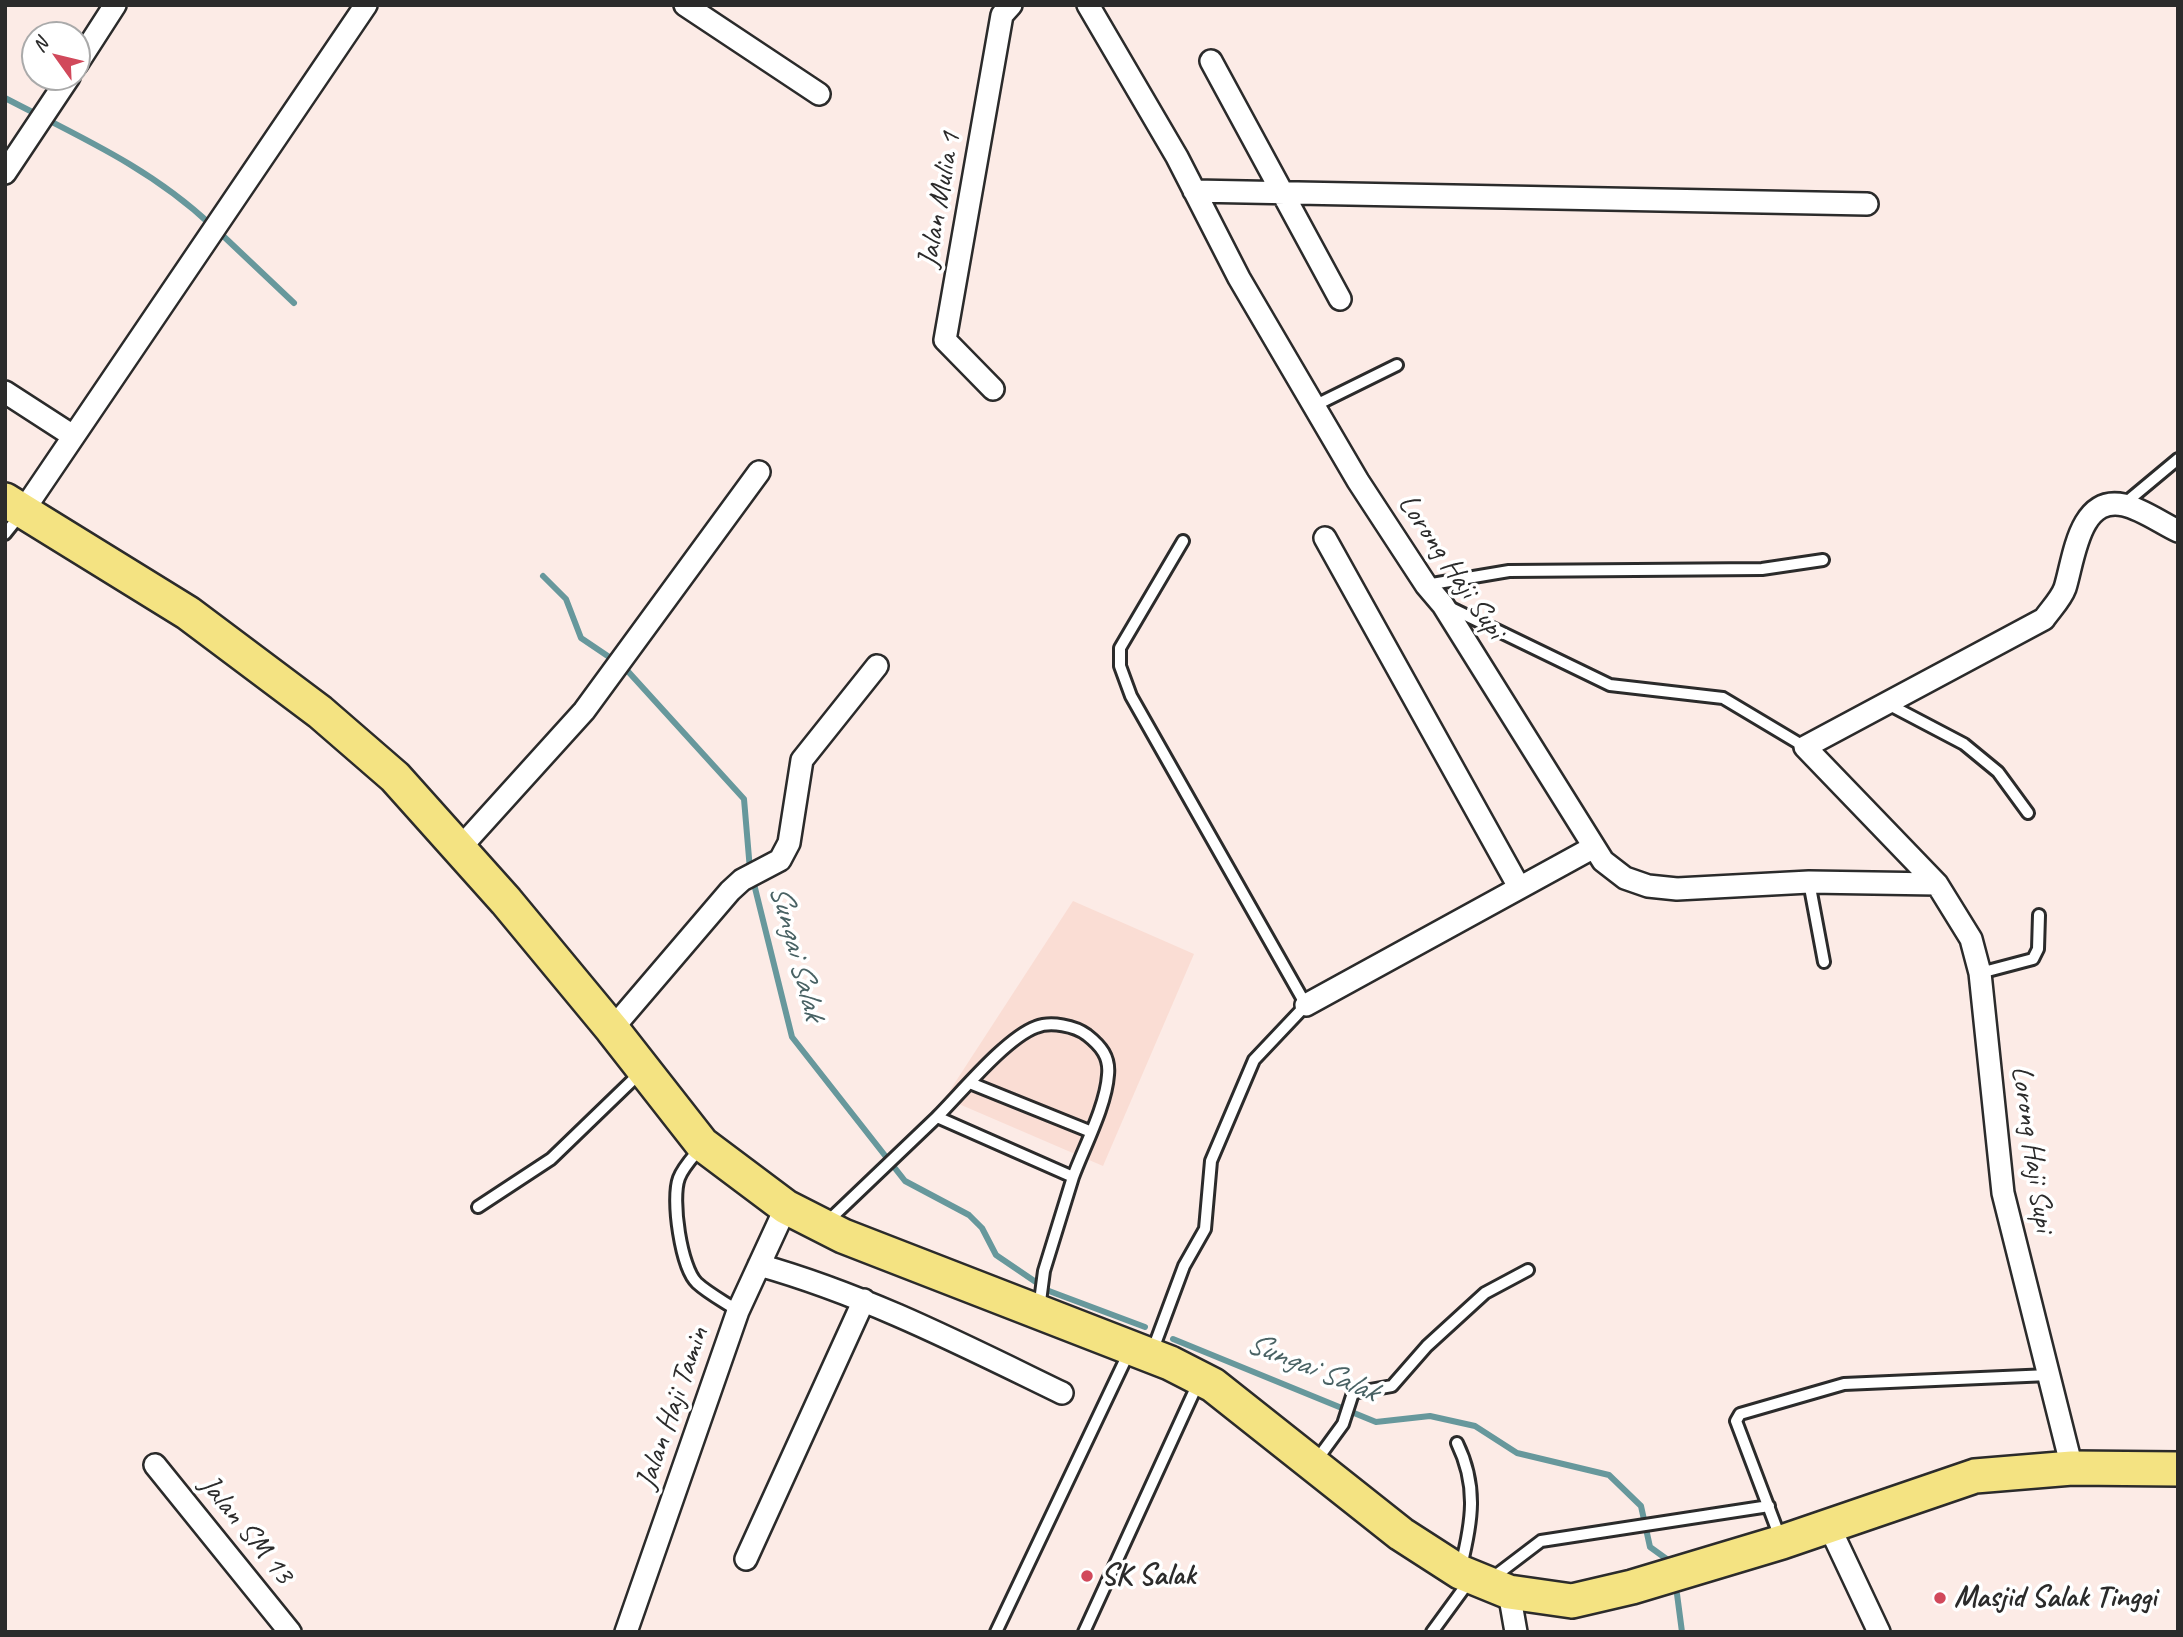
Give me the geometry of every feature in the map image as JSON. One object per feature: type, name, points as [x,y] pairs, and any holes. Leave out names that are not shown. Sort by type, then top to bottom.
[{"type":"main road","points":[[11,515],[188,613],[320,712],[395,777],[460,848],[612,1028],[702,1144],[786,1207],[822,1227],[1040,1307],[1200,1378],[1213,1385],[1401,1534],[1482,1581],[1572,1601],[1632,1587],[1782,1542],[1975,1476],[2073,1468],[2178,1469]]},
{"type":"street","points":[[91,42],[115,5]]},
{"type":"street","points":[[11,515],[73,436],[226,215],[366,5]]},
{"type":"street","points":[[685,5],[818,94]]},
{"type":"street","name":"Jalan Mulia 1","points":[[993,389],[946,341],[1002,15],[1010,5]]},
{"type":"street","name":"Lorong Haji Supi","points":[[1088,5],[1194,191],[1239,278],[1358,481],[1426,585],[1443,605],[1603,862],[1625,878],[1648,886],[1677,889],[1809,882],[1937,884]]},
{"type":"street","points":[[1211,61],[1340,299]]},
{"type":"street","points":[[5,173],[60,91]]},
{"type":"street","points":[[1194,191],[1867,204]]},
{"type":"street","points":[[5,392],[73,436]]},
{"type":"street","points":[[460,848],[584,711],[759,472]]},
{"type":"street","points":[[1805,747],[2044,619],[2064,591],[2083,526],[2092,514],[2105,507],[2123,505],[2178,531]]},
{"type":"street","points":[[1325,538],[1520,887]]},
{"type":"street","points":[[612,1028],[742,880],[780,860],[789,843],[802,760],[877,666]]},
{"type":"street","name":"Lorong Haji Supi","points":[[1805,747],[1937,884],[1971,939],[1980,974],[2003,1193],[2073,1468]]},
{"type":"street","points":[[1306,1005],[1594,846]]},
{"type":"street","name":"Jalan Haji Tamin","points":[[626,1632],[738,1311],[786,1207]]},
{"type":"street","points":[[760,1265],[864,1300],[1062,1393]]},
{"type":"street","points":[[746,1559],[864,1300]]},
{"type":"street","name":"Jalan SM 13","points":[[156,1465],[290,1632]]},
{"type":"street","points":[[1829,1526],[1879,1632]]},
{"type":"street","points":[[1482,1581],[1516,1632]]},
{"type":"lane","points":[[1315,405],[1396,365]]},
{"type":"lane","points":[[2123,505],[2178,459]]},
{"type":"lane","points":[[996,1632],[1141,1351],[1166,1322],[1184,1266],[1205,1229],[1211,1161],[1254,1060],[1306,1005],[1131,696],[1120,666],[1120,648],[1183,541]]},
{"type":"lane","points":[[1426,585],[1509,571],[1762,569],[1823,560]]},
{"type":"lane","points":[[1443,605],[1609,685],[1723,698],[1805,747]]},
{"type":"lane","points":[[1886,703],[1964,744],[1998,772],[2028,813]]},
{"type":"lane","points":[[1809,882],[1824,962]]},
{"type":"lane","points":[[1980,974],[2033,960],[2038,949],[2039,915]]},
{"type":"lane","points":[[822,1227],[1010,1045],[1035,1027],[1066,1026],[1083,1032],[1098,1043],[1107,1056],[1109,1073],[1106,1089],[1073,1177],[1044,1271],[1040,1307]]},
{"type":"lane","points":[[478,1207],[551,1159],[645,1069]]},
{"type":"lane","points":[[970,1083],[1089,1131]]},
{"type":"lane","points":[[937,1117],[1073,1177]]},
{"type":"lane","points":[[702,1144],[679,1175],[676,1191],[683,1253],[688,1272],[698,1284],[738,1311]]},
{"type":"lane","points":[[1314,1464],[1343,1424],[1353,1393],[1392,1385],[1427,1346],[1485,1293],[1528,1270]]},
{"type":"lane","points":[[1782,1542],[1736,1421],[1740,1415],[1844,1384],[2049,1375]]},
{"type":"lane","points":[[1084,1632],[1200,1378]]},
{"type":"lane","points":[[1457,1443],[1467,1463],[1482,1581]]},
{"type":"lane","points":[[1432,1632],[1482,1581],[1541,1541],[1769,1506]]},
{"type":"shaded area","points":[[1073,901],[1194,954],[1103,1166],[945,1098]]},
{"type":"waterway","points":[[5,98],[139,170],[164,186],[211,225]]},
{"type":"waterway","points":[[219,232],[294,303]]},
{"type":"waterway","name":"Sungai Salak","points":[[543,576],[566,599],[581,638],[624,667],[744,799],[750,870]]},
{"type":"waterway","name":"Sungai Salak","points":[[753,880],[792,1037],[905,1181],[969,1215],[982,1228],[996,1255],[1049,1291],[1145,1327]]},
{"type":"waterway","name":"Sungai Salak","points":[[1173,1339],[1376,1422],[1430,1416],[1475,1426],[1517,1453],[1609,1475],[1641,1506],[1650,1547],[1668,1560]]},
{"type":"waterway","name":"Sungai Salak","points":[[1677,1594],[1682,1632]]},
{"type":"place","name":"SK Salak","points":[[1087,1576]]},
{"type":"place","name":"Masjid Salak Tinggi","points":[[1940,1598]]}]
